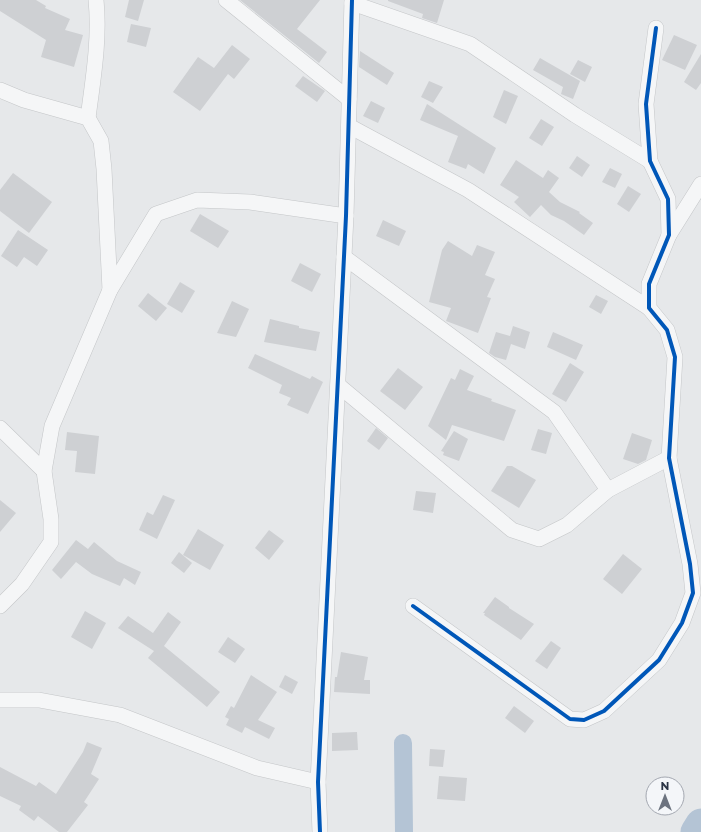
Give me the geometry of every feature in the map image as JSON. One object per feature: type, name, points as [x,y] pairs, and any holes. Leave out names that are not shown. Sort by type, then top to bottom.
[{"type":"street","points":[[96,0],[98,18],[96,57],[88,118],[101,141],[104,169],[110,290]]},
{"type":"street","points":[[226,0],[349,99]]},
{"type":"street","points":[[320,832],[318,782],[346,216],[352,1],[470,44],[575,115],[650,161]]},
{"type":"street","points":[[656,28],[646,104],[650,161],[668,199],[669,235]]},
{"type":"street","points":[[0,90],[24,100],[88,118]]},
{"type":"street","points":[[348,126],[468,190],[649,308],[667,330],[675,357],[669,458],[690,564],[693,593],[682,623],[659,660],[604,711],[584,720],[570,719],[413,606]]},
{"type":"street","points":[[649,308],[649,284],[669,235],[701,184]]},
{"type":"street","points":[[0,606],[22,584],[51,542],[51,519],[44,471],[52,426],[110,290],[156,214],[197,200],[250,202],[346,216]]},
{"type":"street","points":[[344,257],[554,412],[608,490]]},
{"type":"street","points":[[338,385],[512,530],[539,539],[566,525],[608,490],[669,458]]},
{"type":"street","points":[[0,428],[44,471]]},
{"type":"street","points":[[0,700],[39,700],[120,715],[257,768],[318,782]]},
{"type":"building","points":[[0,0],[36,0],[46,6],[45,8],[70,19],[65,30],[83,35],[74,67],[41,57],[46,40],[0,11]]},
{"type":"building","points":[[129,0],[144,0],[138,21],[125,17]]},
{"type":"building","points":[[240,0],[320,0],[297,29],[327,52],[319,63]]},
{"type":"building","points":[[388,0],[444,0],[437,23],[422,18],[423,14]]},
{"type":"building","points":[[131,24],[151,28],[146,47],[127,42]]},
{"type":"building","points":[[674,35],[697,45],[685,70],[662,60]]},
{"type":"building","points":[[232,45],[250,59],[234,79],[228,74],[200,111],[173,92],[198,57],[214,68]]},
{"type":"building","points":[[360,51],[394,73],[387,85],[359,67]]},
{"type":"building","points":[[701,54],[701,83],[696,90],[684,82]]},
{"type":"building","points":[[540,58],[580,81],[573,99],[561,94],[563,87],[533,70]]},
{"type":"building","points":[[578,60],[592,67],[585,82],[570,74]]},
{"type":"building","points":[[303,76],[325,91],[317,102],[295,86]]},
{"type":"building","points":[[429,81],[443,87],[433,103],[421,97]]},
{"type":"building","points":[[504,90],[518,96],[506,124],[493,117]]},
{"type":"building","points":[[371,101],[385,108],[378,123],[363,116]]},
{"type":"building","points":[[427,104],[496,148],[484,174],[468,164],[466,169],[448,162],[458,136],[420,120]]},
{"type":"building","points":[[541,119],[554,127],[542,146],[529,138]]},
{"type":"building","points":[[577,156],[590,165],[582,177],[569,168]]},
{"type":"building","points":[[516,160],[543,178],[548,170],[559,178],[549,192],[560,202],[580,212],[579,213],[593,223],[584,235],[564,221],[551,215],[541,205],[530,217],[514,202],[519,197],[500,185]]},
{"type":"building","points":[[610,168],[622,174],[615,188],[602,182]]},
{"type":"building","points":[[13,173],[52,202],[29,233],[0,211],[0,190]]},
{"type":"building","points":[[628,186],[641,194],[629,212],[617,204]]},
{"type":"building","points":[[200,214],[229,231],[218,248],[190,231]]},
{"type":"building","points":[[383,220],[406,231],[399,246],[376,236]]},
{"type":"building","points":[[18,230],[48,250],[37,266],[24,257],[17,267],[1,256]]},
{"type":"building","points":[[448,241],[472,256],[477,245],[495,252],[485,275],[495,279],[487,297],[491,298],[478,333],[446,321],[451,308],[429,302],[442,250]]},
{"type":"building","points":[[300,263],[321,274],[312,292],[291,281]]},
{"type":"building","points":[[180,282],[195,291],[182,313],[167,304]]},
{"type":"building","points":[[148,293],[167,308],[156,321],[138,306]]},
{"type":"building","points":[[596,295],[608,301],[601,314],[589,307]]},
{"type":"building","points":[[232,301],[249,309],[236,337],[217,333]]},
{"type":"building","points":[[270,319],[299,326],[299,328],[320,332],[316,351],[264,342]]},
{"type":"building","points":[[513,326],[530,332],[525,349],[511,344],[506,360],[495,357],[489,353],[496,332],[510,336]]},
{"type":"building","points":[[553,332],[583,345],[576,360],[547,347]]},
{"type":"building","points":[[255,354],[310,379],[312,376],[323,382],[308,414],[287,405],[291,398],[279,393],[282,385],[248,368]]},
{"type":"building","points":[[570,363],[584,372],[566,402],[552,394]]},
{"type":"building","points":[[398,368],[423,387],[405,410],[380,391]]},
{"type":"building","points":[[460,369],[474,376],[467,390],[516,410],[504,441],[452,425],[446,440],[428,426],[451,378],[455,380]]},
{"type":"building","points":[[376,428],[388,438],[379,450],[367,441]]},
{"type":"building","points":[[538,429],[552,433],[546,454],[531,450]]},
{"type":"building","points":[[454,431],[468,439],[459,461],[443,455],[444,452],[441,451]]},
{"type":"building","points":[[67,432],[99,436],[95,474],[75,472],[77,451],[65,450]]},
{"type":"building","points":[[632,433],[652,440],[646,460],[638,464],[623,459]]},
{"type":"building","points":[[507,466],[512,466],[536,480],[519,508],[491,491]]},
{"type":"building","points":[[416,491],[436,493],[433,513],[413,510]]},
{"type":"building","points":[[163,495],[175,500],[157,539],[139,530],[147,512],[153,515]]},
{"type":"building","points":[[0,500],[16,513],[0,532]]},
{"type":"building","points":[[198,529],[224,545],[210,570],[183,555]]},
{"type":"building","points":[[269,530],[284,541],[269,560],[255,548]]},
{"type":"building","points":[[76,540],[88,549],[94,542],[117,561],[141,572],[135,585],[124,578],[120,586],[92,574],[76,562],[61,579],[52,570]]},
{"type":"building","points":[[179,552],[192,563],[184,573],[171,563]]},
{"type":"building","points":[[623,554],[642,569],[622,594],[603,579]]},
{"type":"building","points":[[495,597],[534,624],[521,640],[484,615],[485,613],[483,613]]},
{"type":"building","points":[[85,611],[106,623],[92,649],[71,637]]},
{"type":"building","points":[[168,612],[181,622],[164,646],[220,692],[207,707],[148,658],[154,651],[118,628],[128,616],[153,633]]},
{"type":"building","points":[[228,637],[245,649],[235,663],[218,652]]},
{"type":"building","points":[[551,641],[561,648],[547,669],[535,661]]},
{"type":"building","points":[[341,652],[368,657],[364,680],[370,680],[370,694],[334,692],[335,677],[337,677]]},
{"type":"building","points":[[251,675],[277,692],[258,720],[275,728],[269,739],[245,727],[242,733],[226,725],[229,719],[225,717],[231,706],[234,708]]},
{"type":"building","points":[[285,675],[298,682],[292,694],[279,687]]},
{"type":"building","points":[[514,706],[534,721],[525,733],[505,718]]},
{"type":"building","points":[[357,732],[358,750],[332,751],[332,733]]},
{"type":"building","points":[[87,742],[102,748],[91,774],[99,779],[84,802],[88,805],[67,832],[59,832],[38,816],[34,821],[19,810],[21,806],[0,796],[0,767],[36,786],[39,782],[56,794],[83,752]]},
{"type":"building","points":[[430,749],[445,750],[443,767],[429,766]]},
{"type":"building","points":[[439,776],[467,778],[465,801],[437,799]]},
{"type":"waterway","points":[[403,743],[404,832]]},
{"type":"waterway","points":[[696,832],[701,824]]},
{"type":"cycle path","points":[[320,832],[318,782],[346,216],[352,0]]},
{"type":"cycle path","points":[[413,606],[570,719],[584,720],[604,711],[659,660],[682,623],[693,593],[690,564],[669,458],[675,357],[667,330],[649,308],[649,284],[669,235],[668,199],[650,161],[646,104],[656,28]]}]
